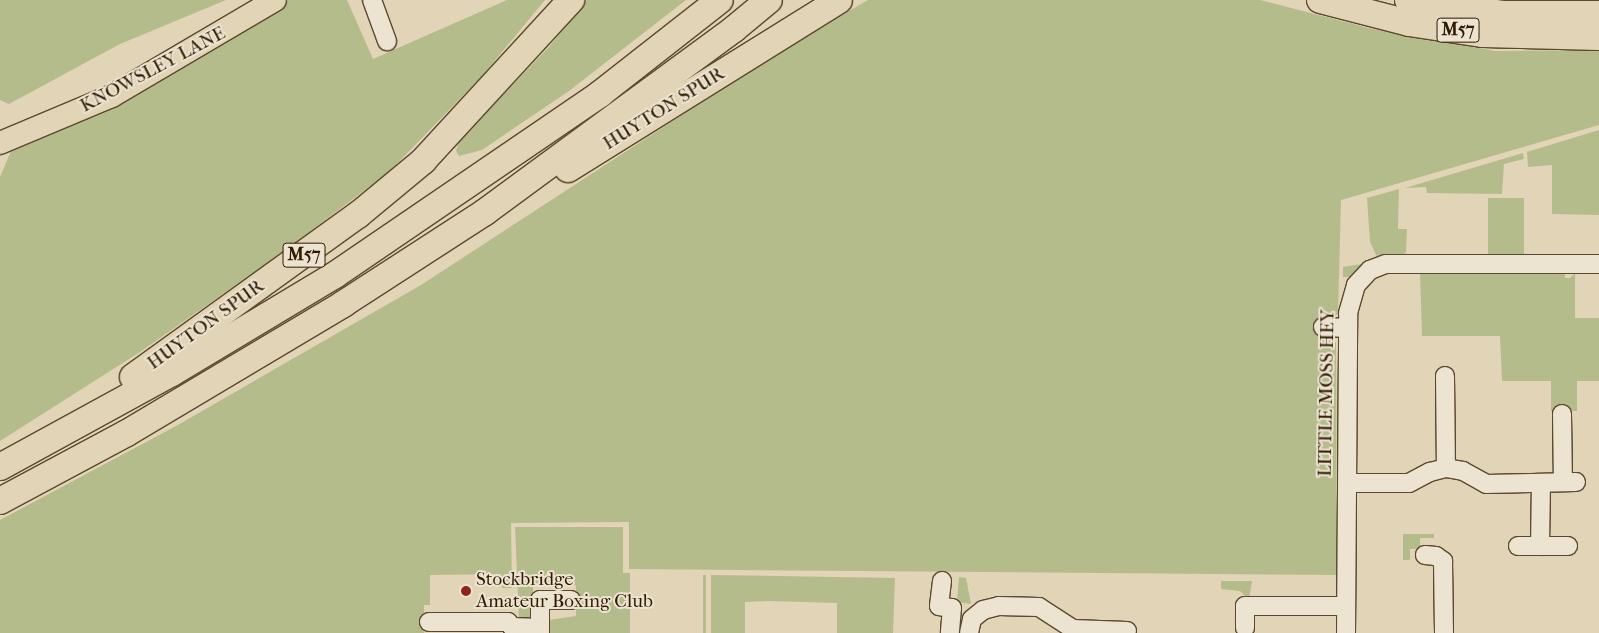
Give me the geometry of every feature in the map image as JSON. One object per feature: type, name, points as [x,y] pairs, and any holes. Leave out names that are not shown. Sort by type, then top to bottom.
[{"type":"highway","name":"HUYTON SPUR","points":[[0,467],[145,370],[358,215],[423,161],[571,0]]},
{"type":"highway","name":"M57","points":[[0,467],[180,368],[334,276],[600,94],[720,0]]},
{"type":"highway","points":[[0,501],[128,433],[343,304],[485,212],[734,29],[768,0]]},
{"type":"highway","name":"HUYTON SPUR","points":[[485,212],[580,163],[839,0]]},
{"type":"highway","name":"M57","points":[[1320,0],[1408,22],[1483,34],[1599,37]]},
{"type":"highway","name":"M57","points":[[1408,0],[1504,14],[1599,14]]},
{"type":"main road","name":"KNOWSLEY LANE","points":[[0,143],[112,96],[274,0]]},
{"type":"street","points":[[372,0],[388,41]]},
{"type":"street","name":"LITTLE MOSS HEY","points":[[1346,633],[1348,328],[1349,303],[1356,285],[1370,270],[1386,264],[1599,264]]},
{"type":"street","points":[[1323,327],[1348,328]]},
{"type":"street","points":[[1446,468],[1447,376]]},
{"type":"street","points":[[1348,483],[1409,483],[1430,472],[1446,468],[1462,471],[1486,484],[1569,482],[1562,414]]},
{"type":"street","points":[[1540,483],[1540,546]]},
{"type":"street","points":[[1518,546],[1568,546]]},
{"type":"street","points":[[1425,555],[1436,556],[1443,561],[1444,633]]},
{"type":"street","points":[[942,581],[939,606],[963,610],[971,626],[983,610],[999,606],[1039,607],[1073,630],[1128,631]]},
{"type":"street","points":[[429,622],[508,622],[512,627],[540,630],[540,600],[571,600]]},
{"type":"street","points":[[1245,628],[1245,606],[1345,606]]},
{"type":"street","points":[[950,633],[952,608]]},
{"type":"green space","points":[[0,0],[226,0],[120,44],[9,104],[0,100]]},
{"type":"green space","points":[[289,0],[347,0],[373,59],[507,0],[545,0],[482,76],[389,172],[280,254],[140,352],[0,441],[0,177],[11,151],[79,121]]},
{"type":"green space","points":[[587,0],[686,0],[569,91],[482,150],[459,156],[456,151],[459,141],[549,47]]},
{"type":"green space","points":[[868,0],[1260,0],[1373,29],[1495,51],[1599,50],[1599,125],[1341,200],[1338,314],[1323,324],[1336,343],[1337,575],[629,569],[629,522],[511,523],[512,588],[502,588],[501,574],[430,575],[430,605],[424,605],[424,633],[0,633],[0,520],[176,426],[421,285],[777,53]]},
{"type":"green space","points":[[1599,130],[1599,215],[1552,214],[1552,165],[1528,167],[1527,152]]},
{"type":"green space","points":[[1523,153],[1524,159],[1504,164],[1502,194],[1427,193],[1426,187],[1405,188]]},
{"type":"green space","points":[[1399,189],[1398,229],[1407,229],[1406,252],[1402,256],[1378,259],[1370,242],[1367,198]]},
{"type":"green space","points":[[1488,198],[1524,198],[1524,254],[1488,254]]},
{"type":"green space","points":[[1368,263],[1352,277],[1343,277],[1343,267]]},
{"type":"green space","points":[[1420,272],[1565,273],[1565,278],[1570,278],[1575,273],[1575,318],[1599,318],[1599,381],[1577,381],[1577,411],[1551,411],[1551,381],[1502,381],[1500,336],[1422,336]]},
{"type":"green space","points":[[515,527],[623,527],[623,573],[630,573],[630,633],[547,633],[549,620],[576,616],[576,585],[533,586],[533,622],[519,622]]},
{"type":"green space","points":[[1403,534],[1434,534],[1434,538],[1420,538],[1420,549],[1410,549],[1410,560],[1403,560]]},
{"type":"green space","points":[[703,575],[706,575],[706,633],[703,633]]},
{"type":"green space","points":[[711,575],[895,578],[893,633],[837,633],[837,603],[768,601],[745,602],[745,633],[711,633]]},
{"type":"green space","points":[[959,577],[966,578],[971,604],[957,602]]},
{"type":"green space","points":[[1221,581],[1252,581],[1249,600],[1240,591],[1221,589]]},
{"type":"place","name":"Stockbridge Amateur Boxing Club","points":[[466,591]]}]
